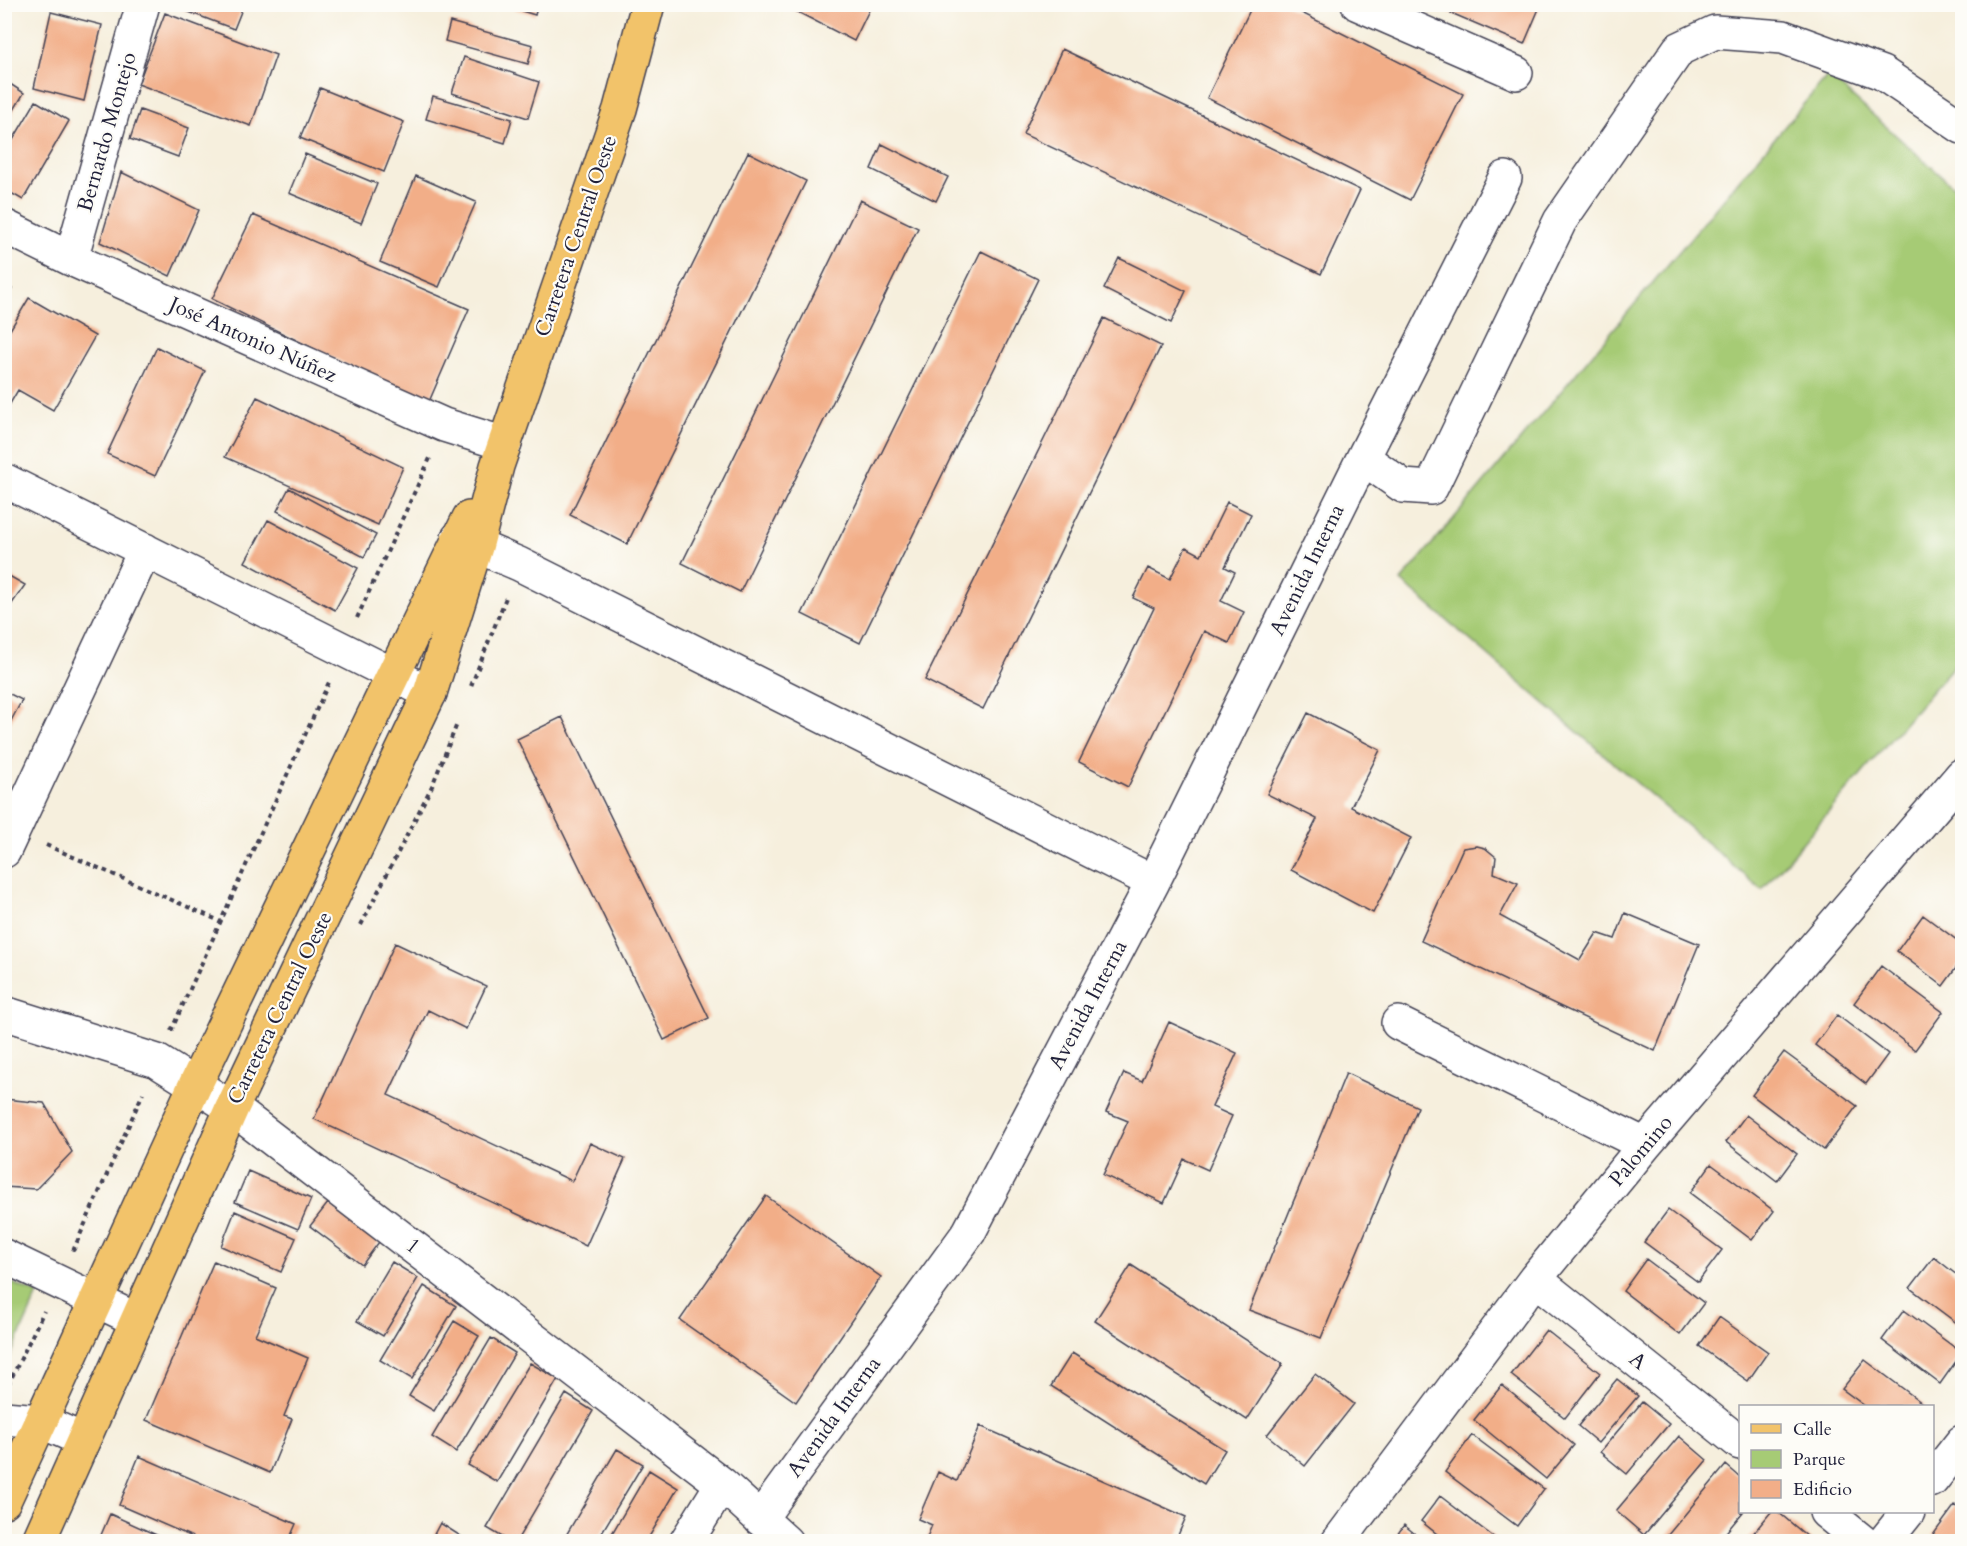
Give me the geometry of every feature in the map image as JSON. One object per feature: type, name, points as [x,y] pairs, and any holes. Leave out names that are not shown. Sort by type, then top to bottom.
[{"type":"main road","name":"Carretera Central Oeste","points":[[38,1542],[232,1108],[430,693],[467,543],[501,455],[620,109],[648,4]]},
{"type":"main road","name":"Carretera Central Oeste","points":[[4,1501],[196,1083],[393,675],[467,543]]},
{"type":"street","name":"Bernardo Montejo","points":[[71,259],[143,4]]},
{"type":"street","points":[[1358,4],[1516,73]]},
{"type":"street","points":[[1363,458],[1403,486],[1431,488],[1560,221],[1679,49],[1715,32],[1783,37],[1882,73],[1962,127]]},
{"type":"street","name":"Avenida Interna","points":[[760,1519],[969,1232],[1153,882],[1505,178]]},
{"type":"street","name":"José Antonio Núñez","points":[[4,226],[71,259],[444,425],[501,455]]},
{"type":"street","points":[[4,480],[430,693]]},
{"type":"street","points":[[467,543],[519,564],[1153,882]]},
{"type":"street","points":[[9,841],[145,550]]},
{"type":"street","name":"Palomino","points":[[1338,1542],[1535,1279],[1645,1145],[1962,775]]},
{"type":"street","name":"1","points":[[4,1013],[157,1061],[196,1083],[232,1108],[722,1484],[786,1542]]},
{"type":"street","points":[[1398,1023],[1645,1145]]},
{"type":"street","points":[[4,1256],[137,1320]]},
{"type":"street","name":"A","points":[[1535,1279],[1739,1442]]},
{"type":"street","points":[[4,1418],[40,1421],[83,1440]]},
{"type":"street","points":[[1934,1477],[1962,1442]]},
{"type":"street","points":[[686,1542],[722,1484]]},
{"type":"street","points":[[1827,1513],[1863,1542]]},
{"type":"street","points":[[1884,1542],[1907,1513]]},
{"type":"path","points":[[4,1392],[58,1281],[444,425]]},
{"type":"path","points":[[9,841],[220,921]]},
{"type":"green space","points":[[1828,75],[1962,194],[1962,656],[1762,890],[1401,581]]},
{"type":"green space","points":[[4,1281],[38,1294],[5,1368]]},
{"type":"building","points":[[183,4],[244,4],[234,29],[181,9]]},
{"type":"building","points":[[499,4],[538,4],[535,15]]},
{"type":"building","points":[[782,4],[872,4],[854,41]]},
{"type":"building","points":[[1253,4],[1284,4],[1463,94],[1410,200],[1207,98]]},
{"type":"building","points":[[1430,4],[1541,4],[1524,44]]},
{"type":"building","points":[[51,12],[102,25],[84,101],[34,88]]},
{"type":"building","points":[[165,13],[276,55],[251,126],[138,84]]},
{"type":"building","points":[[450,22],[533,45],[528,64],[445,41]]},
{"type":"building","points":[[1062,49],[1360,190],[1321,274],[1023,134]]},
{"type":"building","points":[[464,57],[539,82],[528,118],[452,93]]},
{"type":"building","points":[[4,80],[24,93],[4,127]]},
{"type":"building","points":[[320,88],[404,122],[384,172],[300,138]]},
{"type":"building","points":[[433,96],[512,119],[505,143],[426,119]]},
{"type":"building","points":[[36,101],[69,121],[23,200],[4,189],[4,155]]},
{"type":"building","points":[[140,110],[189,128],[178,157],[130,139]]},
{"type":"building","points":[[882,144],[948,177],[936,201],[871,169]]},
{"type":"building","points":[[748,152],[806,181],[627,544],[570,515]]},
{"type":"building","points":[[305,154],[377,184],[361,223],[289,193]]},
{"type":"building","points":[[121,172],[199,210],[170,276],[100,242]]},
{"type":"building","points":[[416,176],[476,202],[439,287],[380,262]]},
{"type":"building","points":[[860,200],[918,228],[740,592],[682,563]]},
{"type":"building","points":[[253,215],[469,309],[428,404],[212,299]]},
{"type":"building","points":[[981,251],[1038,279],[860,643],[802,614]]},
{"type":"building","points":[[1119,258],[1186,291],[1171,323],[1104,289]]},
{"type":"building","points":[[4,285],[12,289],[4,302]]},
{"type":"building","points":[[29,298],[95,336],[53,410],[18,390],[4,414],[4,340]]},
{"type":"building","points":[[1104,318],[1161,346],[983,709],[925,680]]},
{"type":"building","points":[[157,347],[205,371],[155,476],[107,454]]},
{"type":"building","points":[[257,397],[403,467],[378,525],[225,457]]},
{"type":"building","points":[[289,488],[376,535],[364,557],[277,511]]},
{"type":"building","points":[[1227,502],[1251,514],[1225,567],[1235,572],[1221,601],[1244,612],[1229,643],[1204,631],[1128,787],[1079,762],[1154,608],[1133,598],[1148,568],[1170,579],[1186,547],[1201,555]]},
{"type":"building","points":[[268,520],[358,568],[335,610],[245,562]]},
{"type":"building","points":[[4,573],[25,585],[4,615]]},
{"type":"building","points":[[4,691],[22,700],[4,734]]},
{"type":"building","points":[[1308,713],[1380,750],[1351,807],[1411,838],[1373,913],[1291,870],[1317,819],[1267,794]]},
{"type":"building","points":[[562,717],[709,1018],[664,1040],[517,739]]},
{"type":"building","points":[[1477,846],[1485,848],[1496,857],[1494,873],[1518,883],[1500,916],[1580,960],[1597,933],[1615,939],[1625,913],[1699,944],[1655,1051],[1421,941],[1463,848]]},
{"type":"building","points":[[1923,915],[1962,944],[1962,960],[1943,986],[1897,951]]},
{"type":"building","points":[[395,943],[486,986],[466,1029],[428,1010],[388,1095],[572,1181],[590,1143],[625,1159],[586,1246],[314,1119]]},
{"type":"building","points":[[1881,966],[1943,1012],[1915,1050],[1854,1003]]},
{"type":"building","points":[[1837,1015],[1888,1054],[1866,1084],[1815,1045]]},
{"type":"building","points":[[1169,1022],[1237,1053],[1212,1107],[1232,1116],[1208,1170],[1184,1159],[1164,1203],[1103,1175],[1128,1121],[1106,1112],[1124,1073],[1142,1081]]},
{"type":"building","points":[[1784,1052],[1857,1106],[1824,1150],[1752,1095]]},
{"type":"building","points":[[1346,1073],[1418,1107],[1321,1338],[1249,1310]]},
{"type":"building","points":[[4,1099],[44,1103],[72,1152],[36,1189],[4,1187]]},
{"type":"building","points":[[1746,1115],[1797,1154],[1777,1181],[1726,1142]]},
{"type":"building","points":[[1711,1164],[1774,1211],[1752,1240],[1690,1193]]},
{"type":"building","points":[[248,1171],[311,1199],[298,1229],[235,1202]]},
{"type":"building","points":[[766,1196],[881,1277],[796,1402],[680,1320]]},
{"type":"building","points":[[328,1203],[379,1242],[362,1265],[310,1226]]},
{"type":"building","points":[[1668,1210],[1722,1250],[1698,1282],[1644,1242]]},
{"type":"building","points":[[235,1211],[296,1238],[281,1272],[221,1246]]},
{"type":"building","points":[[1934,1257],[1962,1279],[1962,1327],[1910,1288]]},
{"type":"building","points":[[1646,1259],[1704,1303],[1680,1335],[1623,1291]]},
{"type":"building","points":[[214,1261],[276,1288],[255,1335],[308,1358],[284,1416],[292,1419],[270,1473],[146,1420]]},
{"type":"building","points":[[392,1262],[418,1278],[383,1336],[357,1321]]},
{"type":"building","points":[[1131,1265],[1283,1364],[1247,1420],[1095,1321]]},
{"type":"building","points":[[424,1286],[456,1306],[412,1379],[380,1360]]},
{"type":"building","points":[[1904,1310],[1962,1353],[1940,1384],[1882,1340]]},
{"type":"building","points":[[1719,1317],[1768,1352],[1748,1381],[1699,1346]]},
{"type":"building","points":[[454,1321],[479,1336],[434,1411],[409,1396]]},
{"type":"building","points":[[1546,1330],[1600,1373],[1565,1418],[1511,1375]]},
{"type":"building","points":[[491,1338],[515,1353],[456,1452],[432,1437]]},
{"type":"building","points":[[1072,1353],[1225,1450],[1204,1484],[1051,1386]]},
{"type":"building","points":[[1865,1360],[1925,1405],[1864,1405],[1842,1389]]},
{"type":"building","points":[[530,1363],[558,1379],[497,1482],[468,1465]]},
{"type":"building","points":[[1315,1374],[1354,1404],[1305,1466],[1267,1435]]},
{"type":"building","points":[[1617,1379],[1638,1396],[1598,1443],[1578,1426]]},
{"type":"building","points":[[1502,1385],[1574,1445],[1546,1479],[1474,1420]]},
{"type":"building","points":[[566,1394],[593,1411],[516,1542],[511,1542],[487,1528]]},
{"type":"building","points":[[1642,1402],[1669,1424],[1627,1474],[1600,1452]]},
{"type":"building","points":[[980,1426],[1186,1517],[1175,1542],[925,1542],[932,1525],[918,1519],[938,1472],[957,1481]]},
{"type":"building","points":[[1472,1435],[1544,1489],[1517,1526],[1445,1472]]},
{"type":"building","points":[[1679,1436],[1707,1460],[1644,1535],[1616,1511]]},
{"type":"building","points":[[617,1449],[643,1464],[596,1542],[572,1542],[565,1537]]},
{"type":"building","points":[[139,1456],[296,1524],[288,1542],[204,1542],[119,1505]]},
{"type":"building","points":[[1726,1465],[1739,1476],[1739,1513],[1742,1513],[1718,1542],[1662,1542]]},
{"type":"building","points":[[649,1470],[678,1488],[646,1542],[607,1542]]},
{"type":"building","points":[[1440,1496],[1500,1542],[1447,1542],[1421,1521]]},
{"type":"building","points":[[1955,1505],[1962,1511],[1962,1542],[1942,1542],[1933,1535]]},
{"type":"building","points":[[1770,1513],[1779,1513],[1814,1542],[1746,1542]]},
{"type":"building","points":[[110,1514],[172,1542],[98,1542]]},
{"type":"building","points":[[440,1523],[470,1542],[430,1542]]},
{"type":"building","points":[[1404,1525],[1425,1542],[1392,1542]]}]
